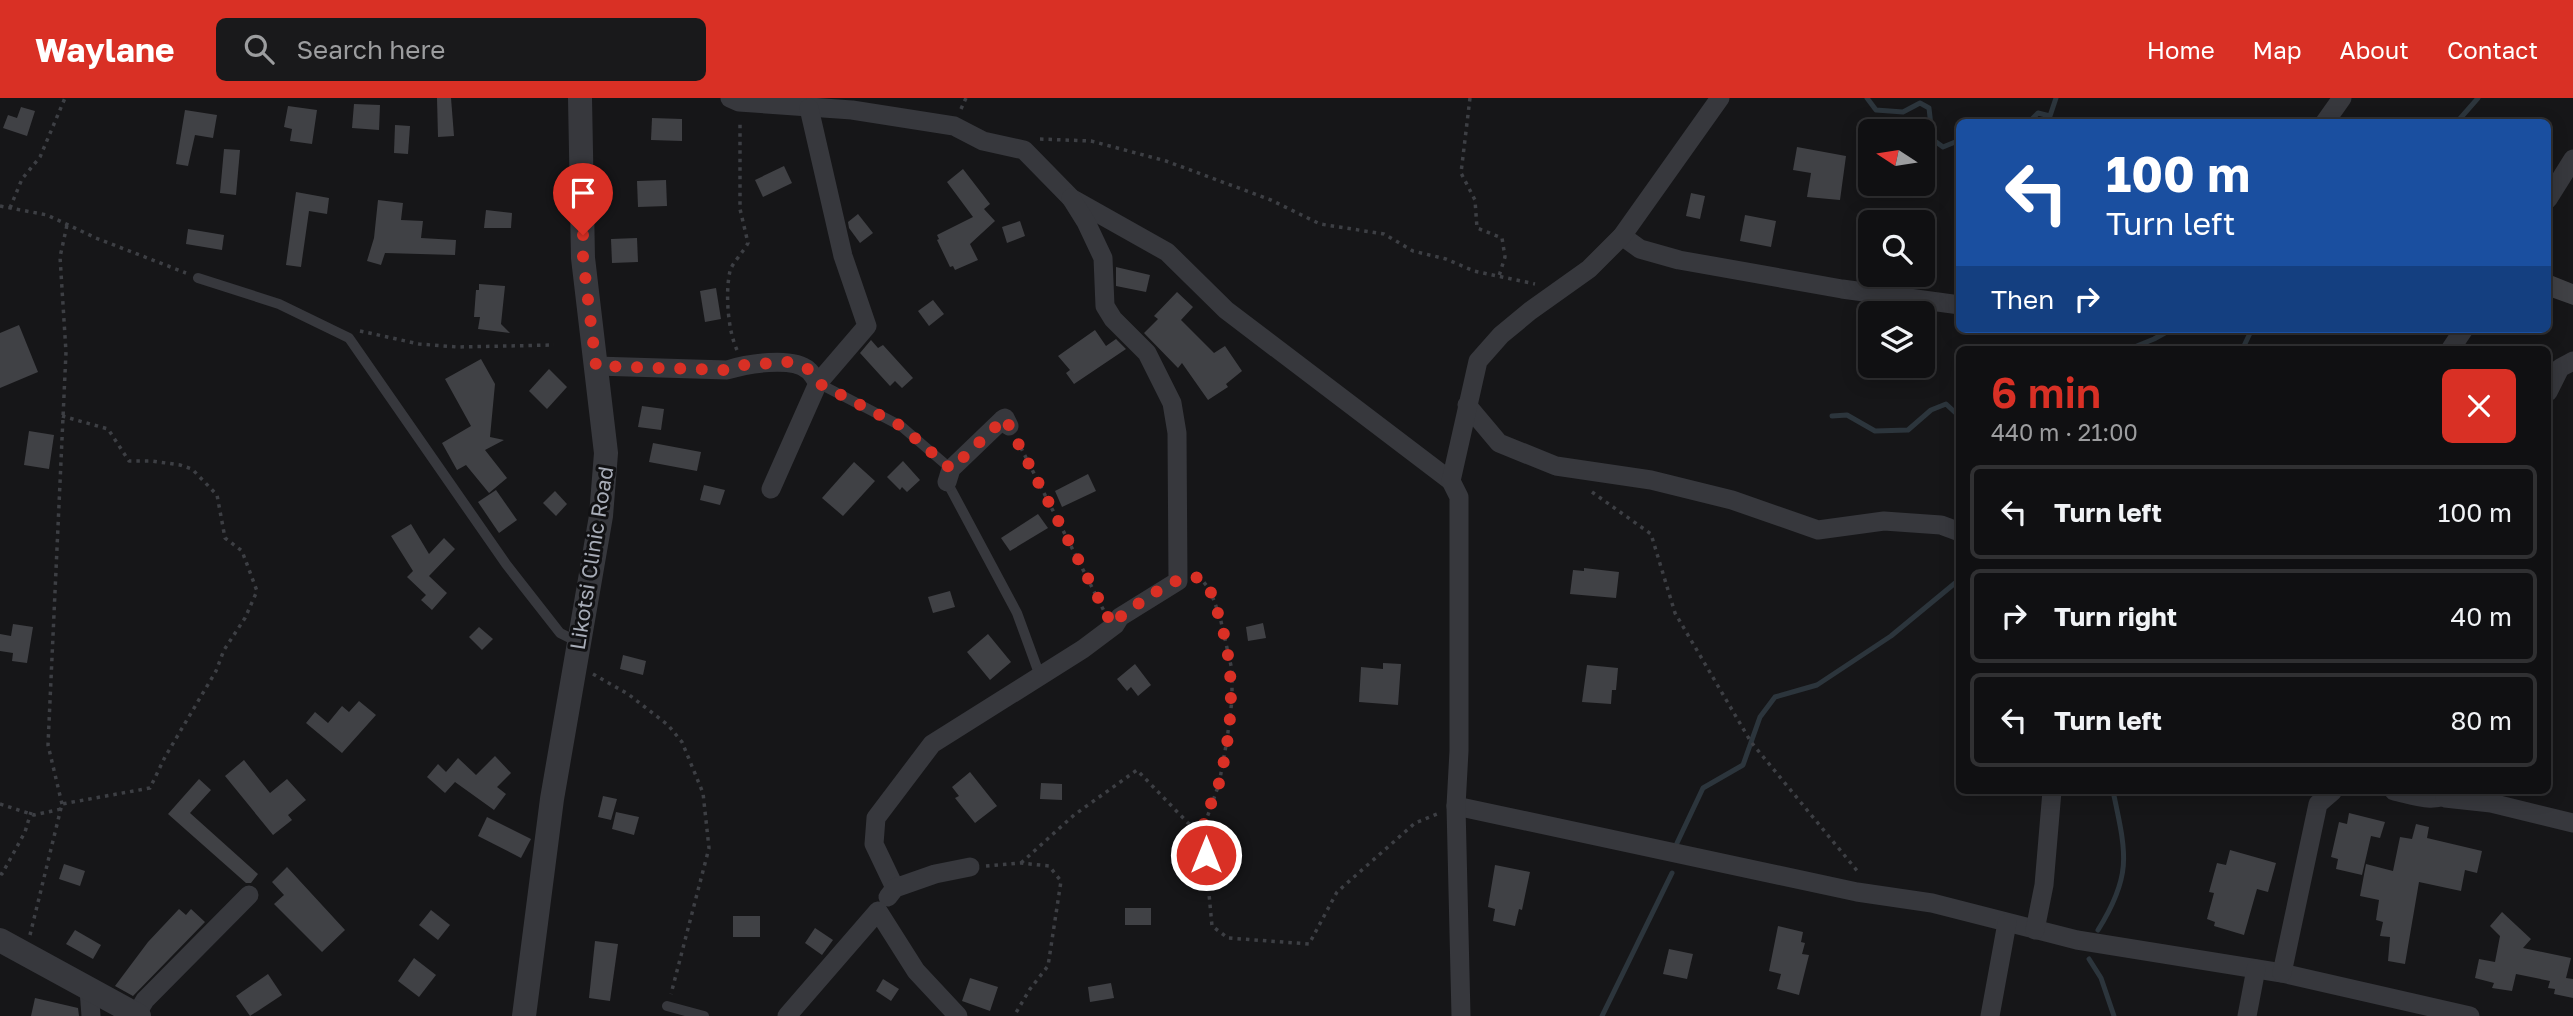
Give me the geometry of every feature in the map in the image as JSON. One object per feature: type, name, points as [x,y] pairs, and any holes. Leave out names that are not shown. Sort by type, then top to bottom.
[{"type":"street","name":"Likotsi Clinic Road","points":[[524,1016],[552,799],[601,516],[607,453],[583,258],[580,98]]},
{"type":"street","points":[[1451,481],[1478,361],[1501,335],[1589,269],[1622,236],[1720,98]]},
{"type":"street","points":[[2327,119],[2342,98]]},
{"type":"street","points":[[734,100],[852,110],[954,126],[983,141],[1024,150],[1071,198],[1086,222],[1103,258],[1105,306],[1113,319],[1147,354],[1172,402],[1177,433],[1178,580],[1120,617],[1115,625],[1083,649],[932,744],[876,818],[874,844],[895,888]]},
{"type":"street","points":[[771,489],[818,383],[867,326],[844,256],[809,108]]},
{"type":"street","points":[[2551,194],[2573,159]]},
{"type":"street","points":[[1071,198],[1167,251],[1226,310],[1451,481],[1459,497],[1459,751],[1456,806],[1461,1016]]},
{"type":"street","points":[[1622,236],[1640,249],[1679,260],[1842,289],[1956,304]]},
{"type":"street","points":[[2551,386],[2560,369],[2573,361]]},
{"type":"street","points":[[596,366],[727,370],[744,365],[789,362],[808,369],[818,383]]},
{"type":"street","points":[[1467,405],[1499,443],[1556,466],[1665,484],[1732,500],[1818,530],[1884,522],[1941,525],[1956,531]]},
{"type":"street","points":[[949,475],[1002,419],[1005,418],[1009,426]]},
{"type":"street","points":[[2035,930],[2044,885],[2052,794]]},
{"type":"street","points":[[2282,973],[2318,804],[2330,794]]},
{"type":"street","points":[[2407,794],[2428,799],[2449,794],[2573,822]]},
{"type":"street","points":[[1456,806],[1878,895],[1932,903],[2077,940],[2282,973],[2470,1016]]},
{"type":"street","points":[[787,1016],[895,888],[935,874],[970,867]]},
{"type":"street","points":[[0,940],[137,1015],[145,1000],[249,895]]},
{"type":"street","points":[[878,911],[916,971],[958,1016]]},
{"type":"street","points":[[1990,1016],[2007,923]]},
{"type":"street","points":[[2246,1016],[2256,969]]},
{"type":"street","points":[[89,989],[91,1016]]},
{"type":"lane","points":[[198,278],[279,304],[349,338],[506,564],[560,633],[578,642]]},
{"type":"lane","points":[[818,383],[901,426],[949,475],[1017,613],[1041,676]]},
{"type":"lane","points":[[667,1006],[704,1016]]},
{"type":"path","points":[[10,208],[22,179],[40,157],[65,98]]},
{"type":"path","points":[[954,126],[966,98]]},
{"type":"path","points":[[1470,98],[1461,173],[1475,200],[1477,228],[1502,238],[1504,257],[1499,276]]},
{"type":"path","points":[[734,100],[740,209],[748,243],[741,257],[730,269],[729,310],[732,340],[744,365]]},
{"type":"path","points":[[1038,139],[1091,141],[1166,161],[1271,200],[1320,223],[1384,234],[1413,251],[1499,276],[1560,289]]},
{"type":"path","points":[[0,206],[47,215],[198,278]]},
{"type":"path","points":[[25,954],[62,806],[48,745],[66,352],[60,257],[67,225]]},
{"type":"path","points":[[360,331],[419,344],[457,347],[555,345]]},
{"type":"path","points":[[0,804],[34,815],[62,806],[150,789],[165,757],[216,671],[224,650],[245,618],[257,591],[242,551],[225,538],[217,495],[192,469],[152,461],[129,461],[108,429],[62,416]]},
{"type":"path","points":[[1009,426],[1108,617],[1115,625]]},
{"type":"path","points":[[1588,489],[1651,534],[1675,613],[1751,742],[1878,895]]},
{"type":"path","points":[[1178,580],[1199,578],[1210,590],[1220,617],[1232,670],[1232,700],[1219,784],[1203,828],[1212,926],[1228,938],[1309,944],[1337,892],[1415,823],[1456,806]]},
{"type":"path","points":[[574,668],[589,671],[628,694],[668,725],[682,742],[703,793],[709,848],[667,1006]]},
{"type":"path","points":[[1021,863],[1074,815],[1137,770],[1188,823],[1203,828]]},
{"type":"path","points":[[0,873],[2,874],[25,832],[31,812]]},
{"type":"path","points":[[970,867],[1021,863],[1049,866],[1061,881],[1048,965],[1014,1016]]},
{"type":"building","points":[[437,98],[451,98],[454,136],[438,137]]},
{"type":"building","points":[[354,104],[380,105],[379,130],[352,128]]},
{"type":"building","points":[[288,106],[317,110],[312,144],[290,141],[292,129],[284,127]]},
{"type":"building","points":[[21,107],[35,111],[27,136],[3,128],[8,115],[17,118]]},
{"type":"building","points":[[185,110],[217,115],[213,138],[195,135],[188,166],[176,164]]},
{"type":"building","points":[[652,118],[682,119],[682,141],[651,140]]},
{"type":"building","points":[[395,125],[410,126],[408,154],[394,153]]},
{"type":"building","points":[[1797,147],[1846,156],[1840,200],[1807,197],[1811,173],[1793,170]]},
{"type":"building","points":[[224,149],[240,150],[236,195],[220,193]]},
{"type":"building","points":[[784,166],[792,183],[763,197],[755,180]]},
{"type":"building","points":[[963,169],[990,204],[984,209],[995,221],[970,244],[978,260],[955,270],[953,266],[950,267],[937,235],[973,217],[947,182]]},
{"type":"building","points":[[666,180],[667,206],[638,207],[637,181]]},
{"type":"building","points":[[296,192],[329,198],[327,214],[309,211],[301,267],[286,265]]},
{"type":"building","points":[[1691,193],[1705,196],[1700,219],[1686,216]]},
{"type":"building","points":[[378,200],[403,203],[401,220],[423,221],[421,238],[456,240],[455,255],[385,253],[381,265],[367,261],[374,238]]},
{"type":"building","points":[[486,210],[512,213],[511,228],[484,228]]},
{"type":"building","points":[[858,214],[873,233],[860,243],[849,228],[848,222]]},
{"type":"building","points":[[1745,215],[1776,221],[1771,247],[1740,241]]},
{"type":"building","points":[[1020,221],[1025,236],[1007,243],[1002,227]]},
{"type":"building","points":[[188,229],[224,235],[222,250],[186,244]]},
{"type":"building","points":[[637,238],[638,262],[612,263],[611,239]]},
{"type":"building","points":[[1116,267],[1150,275],[1146,292],[1116,286]]},
{"type":"building","points":[[2551,275],[2573,284],[2573,305],[2551,297]]},
{"type":"building","points":[[479,284],[505,286],[501,324],[510,333],[478,329],[480,317],[474,317]]},
{"type":"building","points":[[716,288],[721,319],[705,322],[700,291]]},
{"type":"building","points":[[1177,292],[1193,307],[1181,320],[1214,353],[1225,346],[1242,371],[1226,384],[1228,387],[1208,400],[1182,363],[1178,368],[1144,333],[1158,319],[1154,316]]},
{"type":"building","points":[[933,300],[944,314],[929,326],[918,311]]},
{"type":"building","points":[[19,325],[38,372],[0,388],[0,333]]},
{"type":"building","points":[[1095,330],[1106,346],[1116,339],[1126,349],[1074,384],[1066,373],[1070,370],[1058,356]]},
{"type":"building","points":[[871,340],[878,348],[883,345],[913,378],[902,388],[895,381],[890,386],[860,353]]},
{"type":"building","points":[[481,359],[495,384],[490,437],[504,440],[485,450],[507,478],[489,493],[466,465],[457,470],[442,443],[471,426],[445,379]]},
{"type":"building","points":[[549,369],[567,387],[547,409],[529,391]]},
{"type":"building","points":[[642,406],[664,409],[661,430],[638,427]]},
{"type":"building","points":[[29,431],[54,435],[49,469],[24,465]]},
{"type":"building","points":[[653,443],[701,452],[697,471],[649,462]]},
{"type":"building","points":[[903,461],[920,480],[907,492],[902,487],[900,490],[887,477]]},
{"type":"building","points":[[854,462],[875,481],[843,516],[822,498]]},
{"type":"building","points":[[1088,474],[1096,491],[1062,507],[1055,491]]},
{"type":"building","points":[[704,485],[725,490],[720,505],[700,500]]},
{"type":"building","points":[[496,490],[517,520],[499,533],[478,502]]},
{"type":"building","points":[[555,491],[567,504],[556,516],[543,503]]},
{"type":"building","points":[[1038,514],[1048,528],[1010,551],[1001,538]]},
{"type":"building","points":[[411,524],[429,554],[444,538],[455,549],[429,576],[447,593],[432,610],[421,600],[426,595],[407,577],[413,571],[391,536]]},
{"type":"building","points":[[1584,568],[1619,572],[1616,598],[1570,594],[1573,570],[1584,571]]},
{"type":"building","points":[[950,591],[955,607],[933,613],[928,597]]},
{"type":"building","points":[[1263,623],[1266,638],[1248,641],[1246,627]]},
{"type":"building","points":[[13,624],[33,627],[27,663],[12,661],[13,653],[0,651],[0,634],[11,636]]},
{"type":"building","points":[[479,627],[493,639],[482,650],[469,637]]},
{"type":"building","points":[[988,634],[1011,662],[990,680],[967,652]]},
{"type":"building","points":[[623,655],[646,661],[643,675],[620,669]]},
{"type":"building","points":[[1383,663],[1401,664],[1398,705],[1359,702],[1361,667],[1383,669]]},
{"type":"building","points":[[1135,664],[1151,685],[1138,696],[1131,687],[1127,691],[1117,679]]},
{"type":"building","points":[[1587,665],[1618,668],[1616,690],[1612,690],[1611,704],[1582,702]]},
{"type":"building","points":[[359,701],[376,715],[342,753],[306,723],[315,712],[328,723],[342,706],[349,712]]},
{"type":"building","points":[[495,756],[511,773],[497,787],[506,794],[494,810],[455,782],[445,793],[427,777],[438,764],[446,772],[458,758],[476,775]]},
{"type":"building","points":[[244,760],[270,793],[287,779],[306,800],[288,815],[292,820],[273,835],[225,776]]},
{"type":"building","points":[[970,772],[997,806],[975,823],[955,798],[959,796],[952,787]]},
{"type":"building","points":[[199,779],[211,790],[190,813],[258,874],[251,883],[246,883],[168,814]]},
{"type":"building","points":[[1041,783],[1062,784],[1062,800],[1040,799]]},
{"type":"building","points":[[603,796],[617,799],[611,820],[598,817]]},
{"type":"building","points":[[616,812],[639,817],[634,835],[612,829]]},
{"type":"building","points":[[2349,813],[2385,822],[2380,838],[2371,836],[2362,875],[2336,869],[2338,859],[2331,857],[2339,822],[2347,824]]},
{"type":"building","points":[[487,817],[531,839],[521,858],[478,836]]},
{"type":"building","points":[[2416,824],[2429,827],[2427,838],[2482,851],[2477,873],[2465,870],[2461,891],[2419,882],[2405,964],[2388,961],[2390,937],[2380,936],[2383,922],[2376,920],[2379,900],[2360,896],[2366,864],[2393,871],[2400,837],[2412,839]]},
{"type":"building","points":[[2230,850],[2276,863],[2268,892],[2257,889],[2244,935],[2214,926],[2215,922],[2207,919],[2214,893],[2209,892],[2217,863],[2226,865]]},
{"type":"building","points":[[64,864],[85,871],[80,886],[59,879]]},
{"type":"building","points":[[1495,865],[1530,872],[1522,910],[1519,909],[1515,926],[1493,921],[1495,909],[1488,907]]},
{"type":"building","points":[[287,867],[345,930],[322,952],[274,904],[284,895],[272,882]]},
{"type":"building","points":[[1125,908],[1151,908],[1151,925],[1125,925]]},
{"type":"building","points":[[179,909],[186,915],[191,909],[205,922],[133,996],[115,986],[148,942]]},
{"type":"building","points":[[431,910],[450,925],[438,940],[419,925]]},
{"type":"building","points":[[2502,912],[2531,939],[2523,948],[2571,958],[2566,978],[2573,979],[2573,998],[2554,994],[2555,989],[2548,988],[2550,981],[2516,974],[2512,991],[2492,988],[2494,983],[2475,978],[2479,959],[2495,962],[2500,936],[2490,926]]},
{"type":"building","points":[[733,916],[760,916],[760,937],[733,937]]},
{"type":"building","points":[[1778,926],[1803,932],[1801,942],[1805,943],[1802,954],[1809,955],[1799,995],[1777,989],[1781,974],[1769,971]]},
{"type":"building","points":[[815,928],[833,940],[822,955],[805,943]]},
{"type":"building","points":[[75,930],[101,945],[93,959],[66,944]]},
{"type":"building","points":[[595,941],[618,944],[610,1001],[589,998]]},
{"type":"building","points":[[1669,949],[1693,954],[1687,979],[1663,974]]},
{"type":"building","points":[[414,958],[436,975],[419,997],[398,981]]},
{"type":"building","points":[[268,974],[282,995],[250,1016],[236,996]]},
{"type":"building","points":[[970,978],[998,987],[990,1011],[962,1001]]},
{"type":"building","points":[[883,979],[899,989],[891,1001],[876,991]]},
{"type":"building","points":[[1111,983],[1114,998],[1090,1002],[1088,987]]},
{"type":"building","points":[[35,998],[78,1008],[79,1016],[31,1016]]},
{"type":"waterway","points":[[1867,98],[1876,110],[1903,112],[1920,103],[1929,108],[1931,126],[1928,136],[1943,147],[1956,142]]},
{"type":"waterway","points":[[2032,119],[2038,113],[2050,116],[2056,98]]},
{"type":"waterway","points":[[2460,119],[2478,98]]},
{"type":"waterway","points":[[2137,346],[2165,333]]},
{"type":"waterway","points":[[2244,346],[2250,333]]},
{"type":"waterway","points":[[1832,416],[1847,415],[1875,431],[1908,430],[1931,410],[1946,404],[1956,413]]},
{"type":"waterway","points":[[1677,843],[1703,788],[1743,765],[1760,717],[1775,697],[1817,685],[1891,636],[1956,582]]},
{"type":"waterway","points":[[2098,930],[2117,893],[2124,863],[2114,794]]},
{"type":"waterway","points":[[1602,1016],[1672,873]]},
{"type":"waterway","points":[[2089,959],[2101,978],[2114,1016]]},
{"type":"route","points":[[583,235],[583,258],[596,366],[727,370],[744,365],[789,362],[808,369],[818,383],[901,426],[951,469],[1005,418],[1108,617],[1115,625],[1120,617],[1178,580],[1192,577],[1202,580],[1210,590],[1220,617],[1232,670],[1232,700],[1219,784],[1203,828],[1206,855]]}]
